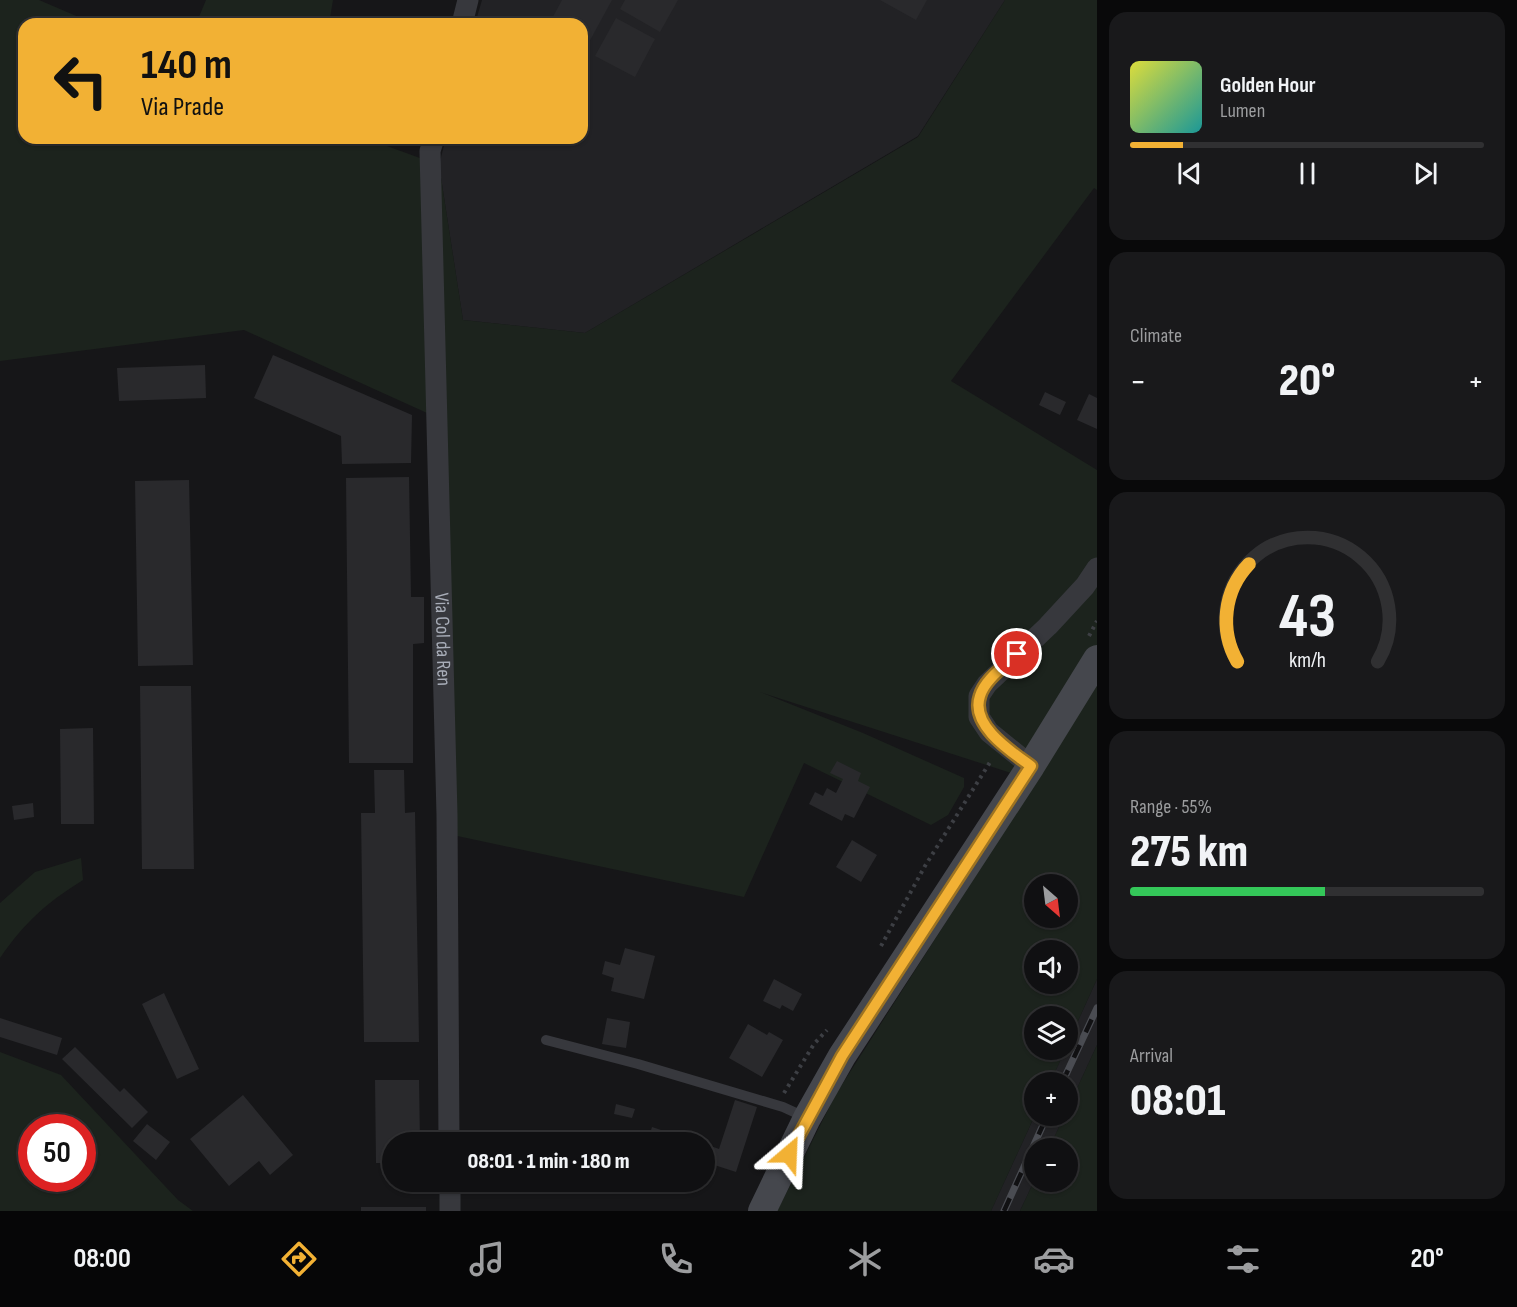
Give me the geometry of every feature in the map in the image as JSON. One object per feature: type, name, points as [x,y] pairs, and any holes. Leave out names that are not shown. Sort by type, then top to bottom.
[{"type":"main road","points":[[762,1211],[807,1118],[842,1056],[1031,766],[1097,659]]},
{"type":"street","points":[[464,18],[468,0]]},
{"type":"street","name":"Via Col da Ren","points":[[432,144],[430,151],[447,815],[449,1132]]},
{"type":"street","points":[[1031,766],[989,732],[979,717],[979,696],[987,684],[1048,626],[1097,568]]},
{"type":"street","points":[[450,1192],[450,1211]]},
{"type":"lane","points":[[546,1040],[638,1064],[783,1107],[807,1118]]},
{"type":"shaded area","points":[[0,0],[39,0],[81,18],[18,18],[18,144],[381,144],[439,165],[463,320],[585,333],[918,137],[1005,0],[1097,0],[1097,190],[1094,188],[951,381],[1097,470],[1097,979],[1078,1021],[1078,1006],[1024,1006],[1024,1060],[1060,1060],[1055,1072],[1024,1072],[1024,1126],[1030,1126],[991,1211],[777,1211],[836,1094],[1036,781],[760,692],[863,733],[964,778],[964,787],[948,815],[931,825],[804,763],[744,897],[448,834],[427,413],[244,330],[0,361]]},
{"type":"shaded area","points":[[206,0],[333,0],[330,18],[198,18]]},
{"type":"shaded area","points":[[482,0],[1005,0],[918,136],[585,333],[463,320],[439,165],[444,144],[588,144],[588,18],[477,18]]},
{"type":"shaded area","points":[[81,858],[83,880],[37,914],[0,958],[0,903],[35,872]]},
{"type":"shaded area","points":[[1097,979],[1097,1045],[1078,1086],[1078,1072],[1055,1072],[1060,1060],[1078,1060],[1078,1021]]},
{"type":"shaded area","points":[[1097,1045],[1097,1211],[1020,1211],[1029,1192],[1078,1192],[1078,1138],[1054,1138],[1059,1126],[1078,1126],[1078,1086]]},
{"type":"shaded area","points":[[0,1052],[61,1075],[178,1200],[193,1211],[0,1211]]},
{"type":"shaded area","points":[[1030,1126],[1059,1126],[1054,1138],[1024,1138]]},
{"type":"shaded area","points":[[1024,1139],[1024,1192],[1029,1192],[1020,1211],[991,1211]]},
{"type":"building","points":[[562,0],[612,0],[588,44],[588,18],[552,18]]},
{"type":"building","points":[[625,0],[678,0],[660,32],[620,9]]},
{"type":"building","points":[[880,0],[927,0],[916,20]]},
{"type":"building","points":[[616,18],[655,39],[635,77],[595,56]]},
{"type":"building","points":[[273,355],[412,415],[411,463],[342,464],[341,436],[254,398]]},
{"type":"building","points":[[205,365],[206,398],[119,401],[117,368]]},
{"type":"building","points":[[1045,392],[1066,402],[1060,415],[1039,405]]},
{"type":"building","points":[[1089,394],[1097,398],[1097,429],[1077,420]]},
{"type":"building","points":[[409,477],[411,597],[424,597],[424,643],[413,644],[413,763],[349,763],[346,478]]},
{"type":"building","points":[[189,480],[193,665],[138,666],[135,481]]},
{"type":"building","points":[[140,686],[191,686],[194,869],[142,869]]},
{"type":"building","points":[[93,728],[94,824],[61,824],[60,729]]},
{"type":"building","points":[[837,761],[861,773],[858,781],[870,787],[854,818],[845,814],[842,821],[809,804],[815,792],[823,796],[827,788],[836,793],[843,779],[830,773]]},
{"type":"building","points":[[374,770],[404,770],[405,813],[415,812],[419,1042],[364,1042],[361,813],[375,813]]},
{"type":"building","points":[[33,803],[34,817],[14,820],[12,806]]},
{"type":"building","points":[[852,840],[877,855],[861,882],[836,867]]},
{"type":"building","points":[[625,948],[655,956],[644,999],[611,991],[614,978],[602,974],[605,961],[620,965]]},
{"type":"building","points":[[774,979],[802,994],[793,1011],[782,1005],[780,1009],[763,1001]]},
{"type":"building","points":[[164,993],[199,1069],[177,1079],[142,1004]]},
{"type":"building","points":[[0,1018],[62,1038],[57,1055],[0,1037]]},
{"type":"building","points":[[607,1018],[630,1022],[626,1048],[602,1044]]},
{"type":"building","points":[[748,1024],[767,1035],[769,1032],[783,1040],[762,1077],[729,1058]]},
{"type":"building","points":[[75,1047],[120,1092],[124,1088],[148,1112],[132,1128],[62,1059]]},
{"type":"building","points":[[375,1080],[419,1080],[420,1132],[382,1132],[382,1163],[376,1163]]},
{"type":"building","points":[[243,1095],[293,1155],[270,1175],[259,1161],[229,1186],[190,1139]]},
{"type":"building","points":[[735,1100],[757,1107],[736,1172],[715,1165],[715,1148],[719,1149]]},
{"type":"building","points":[[616,1104],[635,1109],[632,1118],[614,1114]]},
{"type":"building","points":[[147,1124],[170,1142],[156,1160],[133,1141]]},
{"type":"building","points":[[652,1127],[667,1132],[650,1132]]},
{"type":"building","points":[[361,1207],[426,1207],[426,1211],[361,1211]]},
{"type":"railway","points":[[1067,1072],[1097,1008]]},
{"type":"railway","points":[[1004,1211],[1042,1126]]},
{"type":"route","points":[[789,1154],[842,1056],[1031,766],[989,732],[979,717],[979,696],[987,684],[1017,654]]}]
